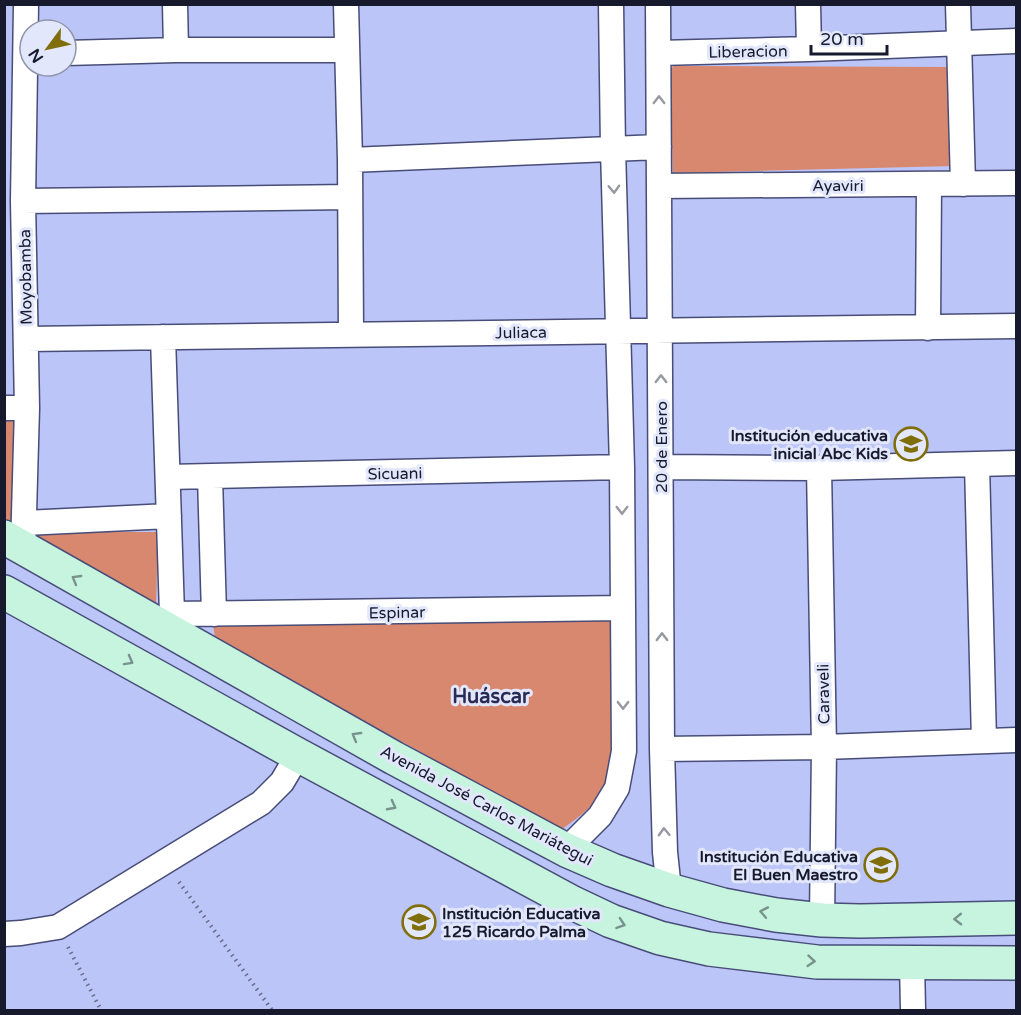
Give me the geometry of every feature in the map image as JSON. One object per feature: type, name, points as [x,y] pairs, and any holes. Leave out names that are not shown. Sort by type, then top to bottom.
[{"type":"main road","name":"Avenida José Carlos Mariátegui","points":[[18,536],[121,604],[167,620],[394,758],[566,850],[612,870],[669,890],[723,905],[776,915],[822,920],[1017,918]]},
{"type":"main road","points":[[5,592],[298,755],[573,903],[611,921],[660,938],[709,949],[817,962],[1017,963]]},
{"type":"main road","points":[[99,645],[96,633],[100,621],[121,604]]},
{"type":"street","points":[[175,4],[177,50]]},
{"type":"street","points":[[346,4],[351,197],[351,334]]},
{"type":"street","points":[[566,850],[600,816],[617,788],[624,751],[622,467],[611,4]]},
{"type":"street","name":"20 de Enero","points":[[658,4],[662,749],[665,852],[669,890]]},
{"type":"street","points":[[808,4],[809,50]]},
{"type":"street","points":[[958,4],[963,184]]},
{"type":"street","name":"Liberacion","points":[[659,52],[809,50],[1017,41]]},
{"type":"street","points":[[78,53],[347,50]]},
{"type":"street","name":"Moyobamba","points":[[18,536],[16,408],[26,339],[20,78]]},
{"type":"street","points":[[350,160],[659,147]]},
{"type":"street","name":"Ayaviri","points":[[659,186],[1017,183]]},
{"type":"street","points":[[928,328],[929,185]]},
{"type":"street","points":[[23,201],[351,197]]},
{"type":"street","name":"Juliaca","points":[[26,339],[1017,326]]},
{"type":"street","points":[[163,337],[169,516],[167,620]]},
{"type":"street","points":[[661,467],[819,468],[1017,463]]},
{"type":"street","points":[[978,464],[984,741]]},
{"type":"street","name":"Sicuani","points":[[168,477],[622,467]]},
{"type":"street","name":"Caraveli","points":[[819,468],[824,747],[822,920]]},
{"type":"street","points":[[210,477],[214,614]]},
{"type":"street","points":[[18,536],[169,516]]},
{"type":"street","name":"Espinar","points":[[167,620],[214,614],[623,608]]},
{"type":"street","points":[[662,749],[824,747],[1017,740]]},
{"type":"street","points":[[4,934],[58,927],[261,803],[282,782],[298,755]]},
{"type":"street","points":[[912,963],[913,1011]]},
{"type":"path","points":[[164,862],[272,1011]]},
{"type":"path","points":[[58,927],[101,1011]]},
{"type":"shaded area","points":[[674,66],[947,67],[953,166],[673,173],[670,69]]},
{"type":"shaded area","points":[[5,418],[17,419],[18,529],[5,520]]},
{"type":"shaded area","points":[[35,532],[158,532],[156,609],[34,537]]},
{"type":"shaded area","points":[[613,618],[611,764],[603,788],[594,803],[561,830],[215,638],[213,624]]},
{"type":"place","name":"Institución educativa inicial Abc Kids","points":[[911,444]]},
{"type":"place","name":"Institución Educativa El Buen Maestro","points":[[881,865]]},
{"type":"place","name":"Institución Educativa 125 Ricardo Palma","points":[[419,922]]},
{"type":"district","name":"Huáscar","points":[[491,696]]}]
